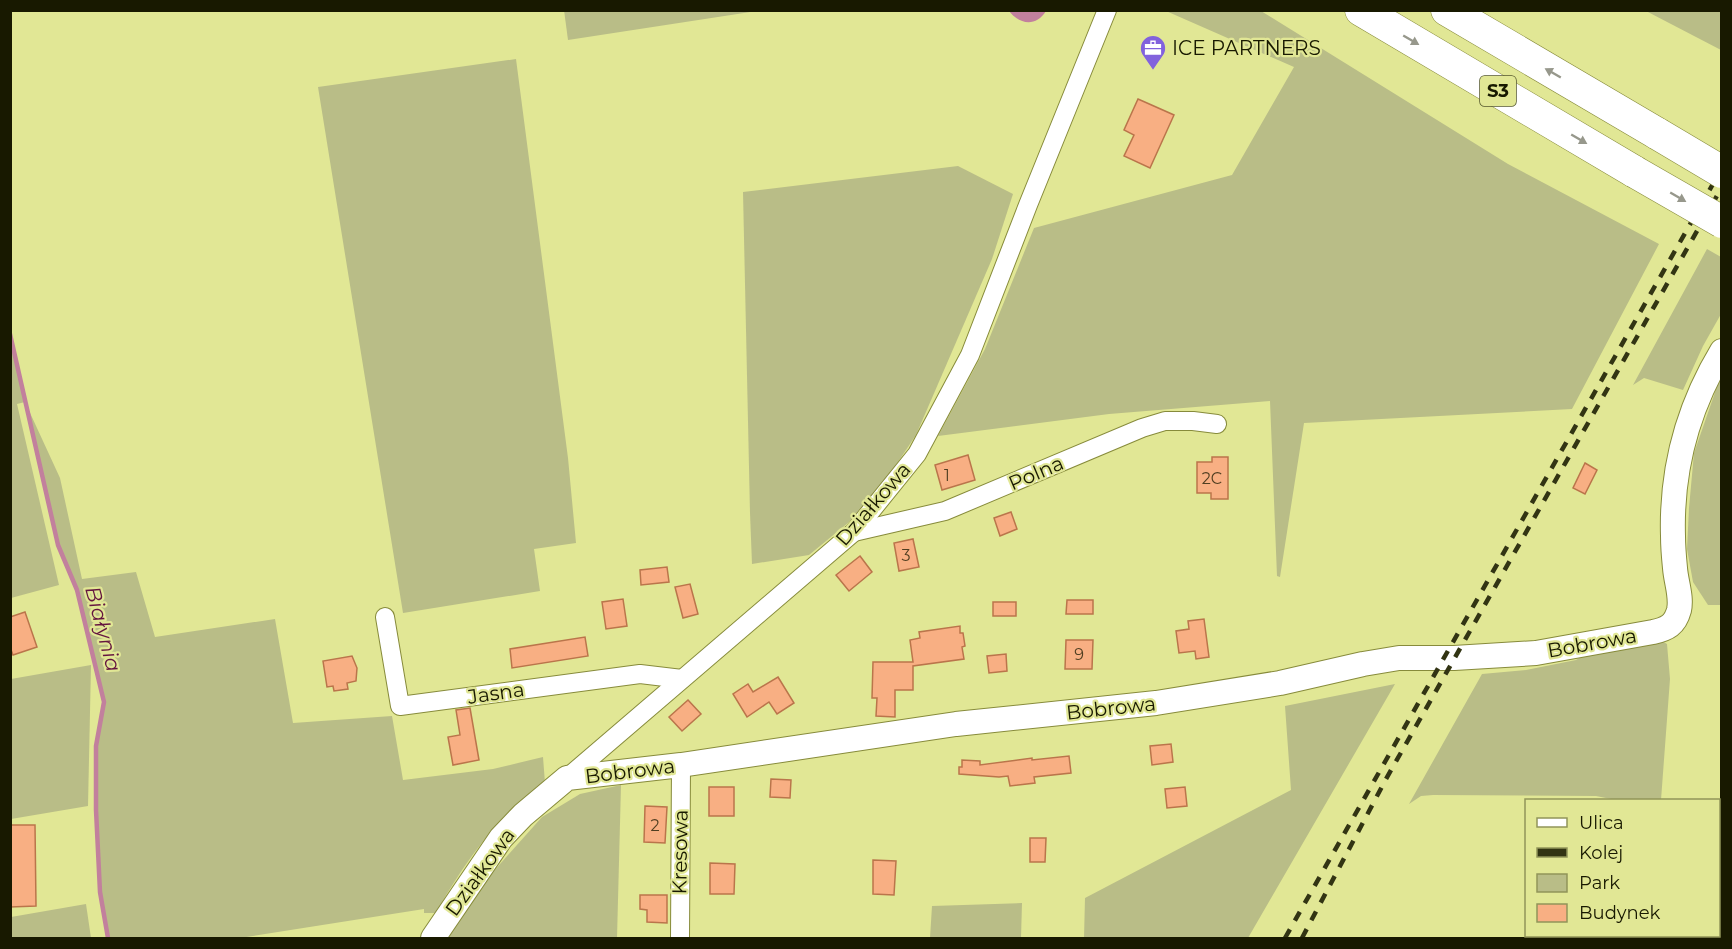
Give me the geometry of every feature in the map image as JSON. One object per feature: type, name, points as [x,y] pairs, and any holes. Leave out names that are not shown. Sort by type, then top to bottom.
[{"type":"highway","name":"S3","points":[[1361,10],[1722,222]]},
{"type":"highway","name":"S3","points":[[1447,10],[1722,172]]},
{"type":"street","name":"Działkowa","points":[[433,939],[501,838],[523,815],[854,532],[917,454],[970,355],[1107,10]]},
{"type":"street","name":"Bobrowa","points":[[567,778],[681,765],[956,724],[1162,702],[1280,683],[1388,659],[1536,653],[1670,627],[1679,610],[1680,601],[1673,536],[1677,464],[1686,427],[1722,351]]},
{"type":"street","name":"Polna","points":[[854,532],[945,511],[1165,421],[1217,423]]},
{"type":"street","name":"Jasna","points":[[385,617],[400,706],[640,674],[682,679]]},
{"type":"street","name":"Kresowa","points":[[680,939],[681,765]]},
{"type":"green space","points":[[564,10],[757,10],[757,11],[568,40]]},
{"type":"green space","points":[[1166,11],[1261,11],[1508,164],[1659,244],[1572,409],[1304,423],[1280,577],[1277,576],[1270,401],[1109,414],[938,436],[985,349],[1034,228],[1232,175],[1294,67]]},
{"type":"green space","points":[[1646,11],[1721,11],[1721,50]]},
{"type":"green space","points":[[516,59],[568,458],[576,543],[534,549],[540,591],[403,613],[318,87]]},
{"type":"green space","points":[[958,166],[1013,194],[992,259],[916,435],[882,486],[848,523],[809,555],[752,564],[743,192]]},
{"type":"green space","points":[[1707,249],[1721,257],[1721,314],[1683,390],[1644,378],[1633,385]]},
{"type":"green space","points":[[10,334],[25,402],[17,404],[59,585],[11,598]]},
{"type":"green space","points":[[1721,375],[1721,605],[1708,605],[1693,582],[1687,549],[1689,508],[1694,453]]},
{"type":"green space","points":[[25,402],[60,478],[82,579],[136,572],[155,637],[275,619],[293,723],[392,716],[403,780],[493,769],[543,757],[545,783],[516,806],[483,842],[452,885],[436,913],[424,913],[424,909],[240,938],[108,938],[100,892],[96,810],[96,746],[104,702],[77,590],[58,545]]},
{"type":"green space","points":[[1662,641],[1667,644],[1670,679],[1661,799],[1611,799],[1596,796],[1433,795],[1421,796],[1409,804],[1482,674],[1526,670],[1576,660],[1589,652]]},
{"type":"green space","points":[[91,665],[88,806],[11,819],[11,679]]},
{"type":"green space","points":[[1395,684],[1248,938],[1084,938],[1085,898],[1291,790],[1285,706]]},
{"type":"green space","points":[[621,785],[617,938],[443,938],[492,873],[542,817],[580,794]]},
{"type":"green space","points":[[1022,903],[1021,938],[930,938],[932,906]]},
{"type":"green space","points":[[86,904],[91,938],[11,938],[11,917]]},
{"type":"shaded area","points":[[1009,11],[1046,11],[1038,20],[1028,22],[1018,19]]},
{"type":"building","points":[[1138,99],[1174,115],[1150,168],[1124,156],[1134,135],[1124,130]]},
{"type":"building","points":[[968,455],[975,480],[942,490],[935,465]]},
{"type":"building","points":[[1212,457],[1228,457],[1228,499],[1211,499],[1211,493],[1197,493],[1197,462],[1212,462]]},
{"type":"building","points":[[1585,463],[1597,470],[1585,494],[1573,488]]},
{"type":"building","points":[[1011,512],[1017,529],[1000,536],[994,518]]},
{"type":"building","points":[[913,539],[919,567],[899,571],[894,543]]},
{"type":"building","points":[[860,556],[872,572],[849,591],[836,575]]},
{"type":"building","points":[[667,567],[669,582],[641,585],[640,570]]},
{"type":"building","points":[[690,584],[698,614],[683,618],[675,587]]},
{"type":"building","points":[[623,599],[627,626],[606,629],[602,602]]},
{"type":"building","points":[[1067,600],[1093,600],[1093,614],[1066,614]]},
{"type":"building","points":[[993,602],[1016,602],[1016,616],[993,616]]},
{"type":"building","points":[[25,612],[37,647],[13,655],[10,647],[10,617]]},
{"type":"building","points":[[1204,619],[1209,657],[1196,659],[1195,651],[1179,653],[1176,631],[1189,629],[1188,621]]},
{"type":"building","points":[[960,626],[965,646],[962,647],[964,659],[913,666],[913,690],[895,690],[895,717],[876,716],[877,698],[872,698],[873,662],[913,662],[910,640],[920,638],[919,632]]},
{"type":"building","points":[[585,637],[588,656],[512,668],[510,649]]},
{"type":"building","points":[[1066,640],[1093,640],[1092,669],[1065,669]]},
{"type":"building","points":[[1006,654],[1007,671],[989,673],[987,656]]},
{"type":"building","points":[[352,656],[357,668],[356,681],[347,683],[348,689],[334,691],[333,686],[327,687],[323,661]]},
{"type":"building","points":[[778,677],[794,703],[777,714],[769,702],[747,717],[733,694],[748,684],[753,692]]},
{"type":"building","points":[[688,700],[701,714],[682,731],[669,717]]},
{"type":"building","points":[[470,708],[479,760],[453,765],[448,737],[460,735],[456,710]]},
{"type":"building","points":[[1171,744],[1173,762],[1152,765],[1150,746]]},
{"type":"building","points":[[1069,756],[1071,773],[1034,777],[1035,783],[1010,786],[1008,776],[959,774],[962,760],[980,761],[980,765]]},
{"type":"building","points":[[771,779],[791,780],[790,798],[770,797]]},
{"type":"building","points":[[709,787],[734,787],[734,816],[709,816]]},
{"type":"building","points":[[1185,787],[1187,806],[1167,808],[1165,789]]},
{"type":"building","points":[[645,806],[667,807],[665,843],[644,842]]},
{"type":"building","points":[[10,825],[35,825],[36,906],[10,907]]},
{"type":"building","points":[[1030,838],[1046,838],[1045,862],[1030,862]]},
{"type":"building","points":[[873,860],[896,861],[894,895],[873,894]]},
{"type":"building","points":[[710,863],[735,864],[734,894],[710,894]]},
{"type":"building","points":[[640,895],[667,895],[667,923],[647,922],[647,910],[640,909]]},
{"type":"waterway","name":"Białynia","points":[[10,334],[58,545],[77,590],[104,702],[96,746],[96,810],[100,892],[108,938]]},
{"type":"railway","points":[[1285,938],[1722,168]]},
{"type":"railway","points":[[1302,938],[1386,779],[1722,187]]},
{"type":"place","name":"ICE PARTNERS","points":[[1153,71]]}]
